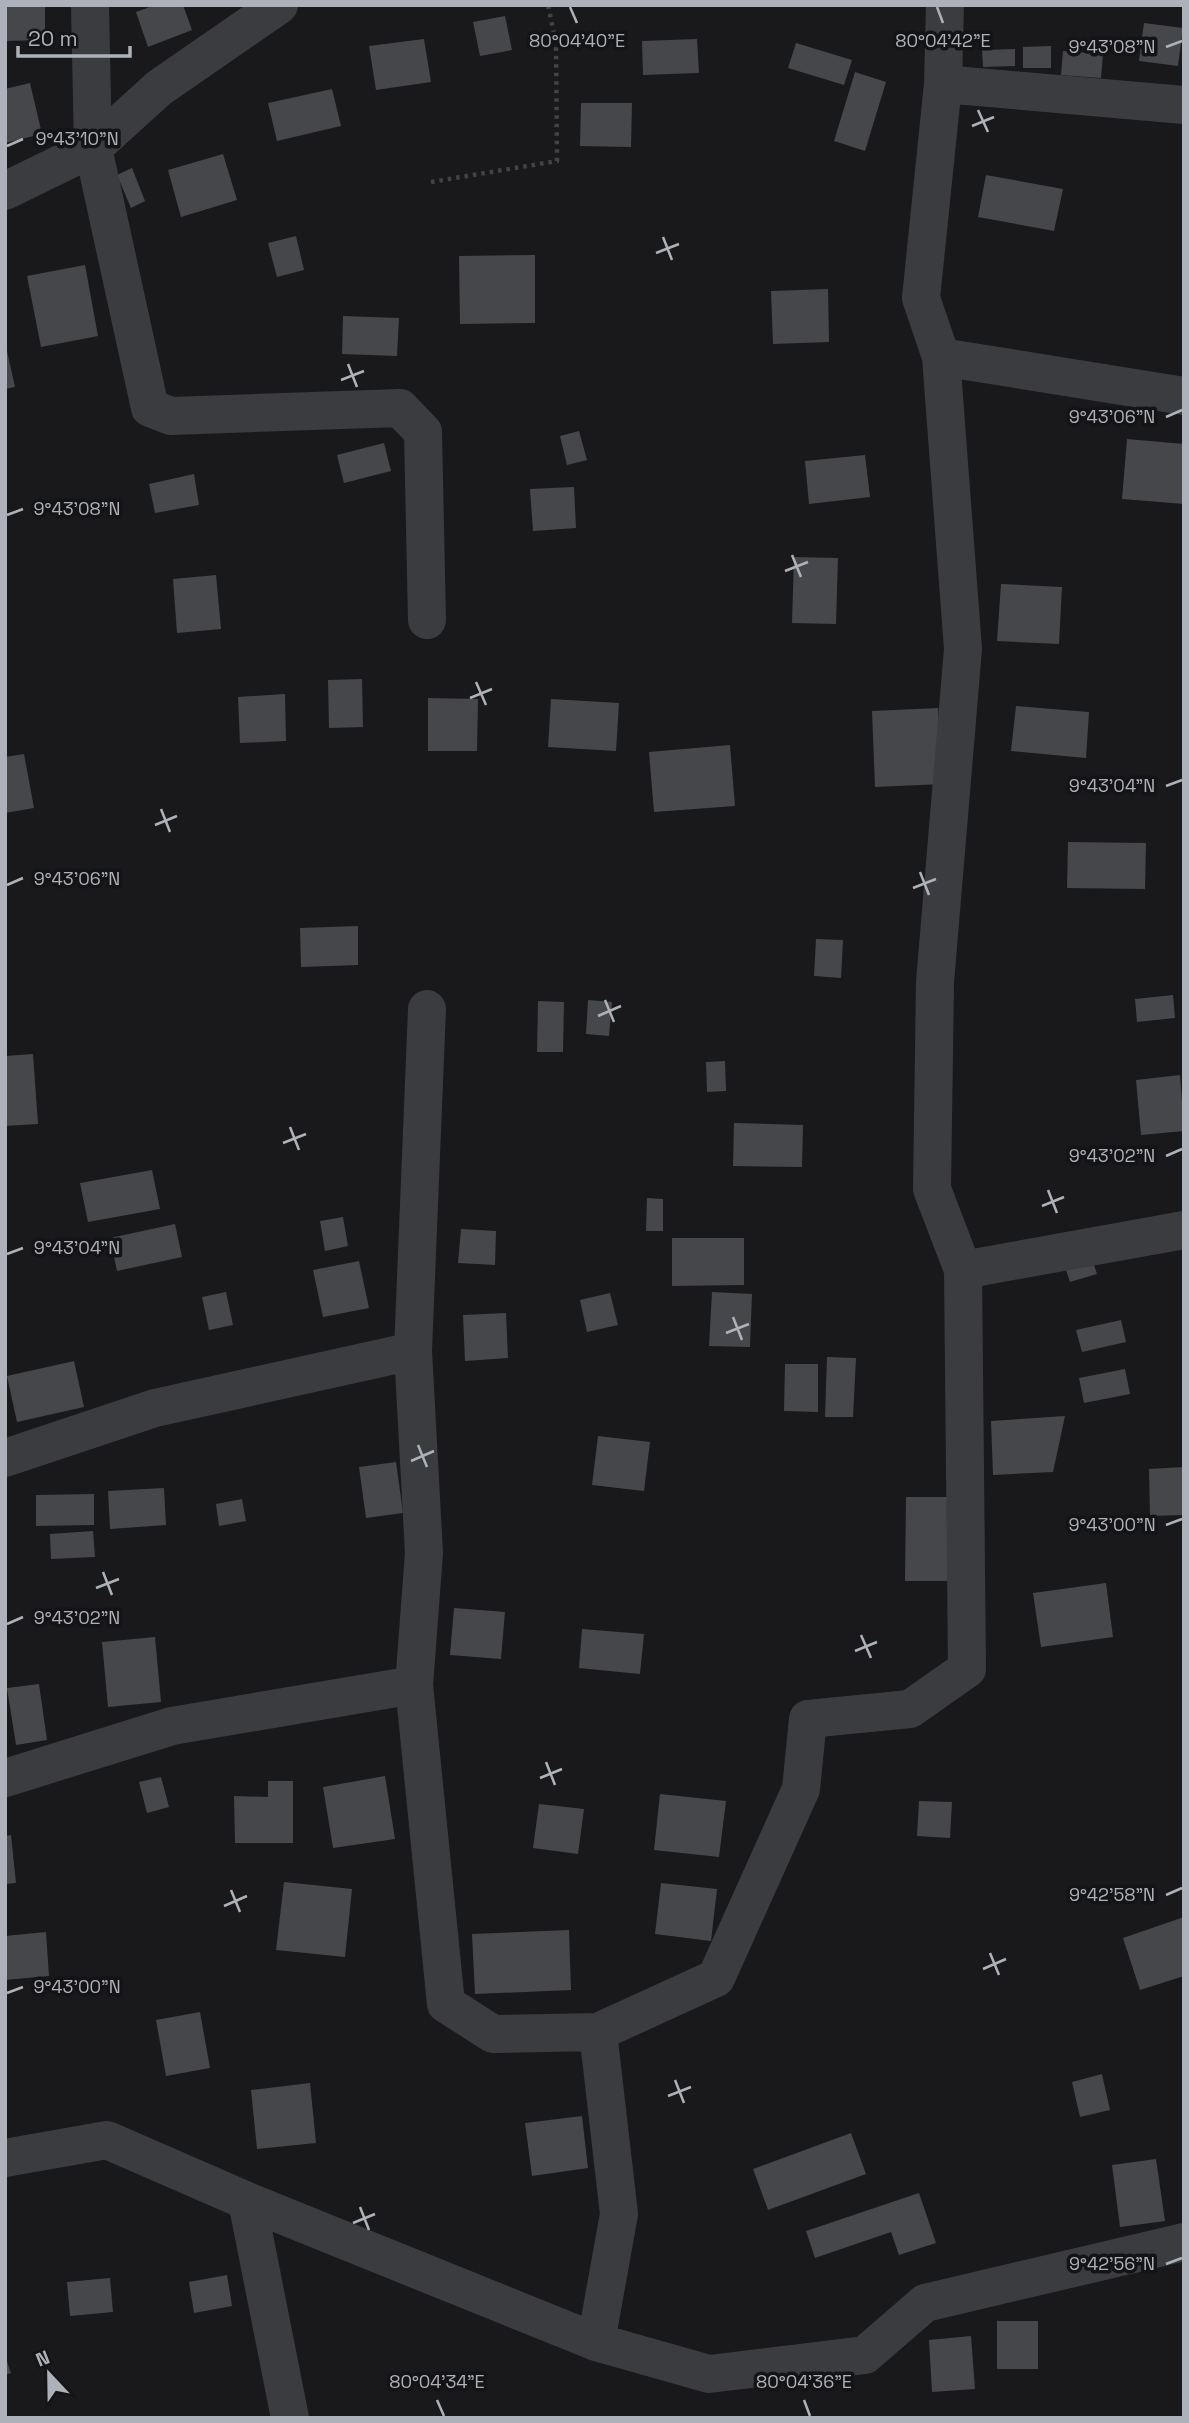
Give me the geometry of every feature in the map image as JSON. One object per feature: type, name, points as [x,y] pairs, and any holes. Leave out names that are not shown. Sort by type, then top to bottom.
[{"type":"street","points":[[90,5],[93,148],[150,408],[171,416],[400,408],[423,432],[427,620]]},
{"type":"street","points":[[5,191],[93,148],[159,88],[279,5]]},
{"type":"street","points":[[427,1009],[413,1351],[424,1553],[414,1685],[446,2004],[493,2034],[598,2032],[716,1978],[801,1789],[808,1719],[911,1709],[967,1669],[963,1270],[932,1189],[935,982],[963,649],[941,358],[921,298],[943,84],[945,5]]},
{"type":"street","points":[[943,84],[1184,105]]},
{"type":"street","points":[[941,358],[1184,396]]},
{"type":"street","points":[[963,1270],[1184,1230]]},
{"type":"street","points":[[5,1458],[155,1408],[413,1351]]},
{"type":"street","points":[[5,1777],[172,1726],[414,1685]]},
{"type":"street","points":[[596,2342],[619,2214],[598,2032]]},
{"type":"street","points":[[5,2158],[107,2140],[247,2201],[596,2342],[709,2374],[865,2356],[925,2303],[1184,2242]]},
{"type":"street","points":[[247,2201],[290,2418]]},
{"type":"path","points":[[431,182],[557,162],[556,43],[548,5]]},
{"type":"building","points":[[5,5],[45,5],[45,40],[5,41]]},
{"type":"building","points":[[155,5],[183,5],[192,30],[148,47],[136,12]]},
{"type":"building","points":[[505,16],[512,50],[480,56],[473,22]]},
{"type":"building","points":[[1144,23],[1183,28],[1178,66],[1139,61]]},
{"type":"building","points":[[424,39],[431,82],[376,90],[369,46]]},
{"type":"building","points":[[697,39],[699,73],[643,75],[642,41]]},
{"type":"building","points":[[796,43],[852,60],[844,85],[788,68]]},
{"type":"building","points":[[1051,46],[1051,68],[1023,68],[1023,47]]},
{"type":"building","points":[[1015,49],[1015,66],[983,67],[982,50]]},
{"type":"building","points":[[1063,51],[1103,54],[1101,78],[1061,75]]},
{"type":"building","points":[[855,72],[886,82],[865,151],[834,141]]},
{"type":"building","points":[[30,83],[42,134],[5,143],[5,89]]},
{"type":"building","points":[[332,89],[341,126],[277,141],[268,103]]},
{"type":"building","points":[[581,103],[632,103],[631,147],[580,146]]},
{"type":"building","points":[[223,154],[237,200],[181,217],[168,170]]},
{"type":"building","points":[[132,168],[145,201],[131,208],[117,175]]},
{"type":"building","points":[[986,175],[1063,189],[1054,231],[978,217]]},
{"type":"building","points":[[296,236],[304,270],[277,277],[268,243]]},
{"type":"building","points":[[535,255],[535,323],[460,324],[459,256]]},
{"type":"building","points":[[85,265],[98,336],[41,347],[27,276]]},
{"type":"building","points":[[828,289],[829,342],[773,344],[771,291]]},
{"type":"building","points":[[343,316],[399,318],[397,356],[342,354]]},
{"type":"building","points":[[5,342],[15,387],[5,389]]},
{"type":"building","points":[[579,431],[587,460],[567,465],[560,436]]},
{"type":"building","points":[[1127,439],[1184,444],[1184,504],[1122,499]]},
{"type":"building","points":[[384,443],[391,471],[344,483],[337,455]]},
{"type":"building","points":[[865,455],[870,497],[809,504],[805,461]]},
{"type":"building","points":[[194,474],[199,505],[155,513],[149,484]]},
{"type":"building","points":[[574,487],[576,528],[533,531],[530,489]]},
{"type":"building","points":[[794,557],[838,558],[836,624],[792,623]]},
{"type":"building","points":[[216,575],[221,629],[177,633],[173,579]]},
{"type":"building","points":[[1001,584],[1062,587],[1059,644],[997,641]]},
{"type":"building","points":[[362,679],[363,727],[329,728],[328,680]]},
{"type":"building","points":[[285,694],[286,741],[240,743],[238,697]]},
{"type":"building","points":[[428,698],[478,699],[477,751],[428,751]]},
{"type":"building","points":[[551,699],[619,703],[616,751],[548,747]]},
{"type":"building","points":[[1016,706],[1089,712],[1086,758],[1011,751]]},
{"type":"building","points":[[938,708],[942,784],[875,787],[872,711]]},
{"type":"building","points":[[730,745],[735,806],[654,812],[649,752]]},
{"type":"building","points":[[24,754],[34,808],[5,813],[5,757]]},
{"type":"building","points":[[1068,842],[1146,843],[1145,889],[1067,888]]},
{"type":"building","points":[[358,926],[358,965],[301,967],[300,928]]},
{"type":"building","points":[[816,939],[843,940],[841,978],[814,976]]},
{"type":"building","points":[[1173,995],[1175,1018],[1137,1022],[1135,999]]},
{"type":"building","points":[[588,1000],[612,1002],[609,1036],[586,1034]]},
{"type":"building","points":[[538,1001],[564,1002],[563,1052],[537,1052]]},
{"type":"building","points":[[33,1054],[38,1124],[5,1126],[5,1056]]},
{"type":"building","points":[[725,1061],[726,1091],[707,1092],[706,1062]]},
{"type":"building","points":[[1180,1075],[1184,1131],[1141,1135],[1136,1080]]},
{"type":"building","points":[[734,1123],[803,1125],[802,1167],[733,1166]]},
{"type":"building","points":[[152,1170],[160,1209],[88,1222],[80,1183]]},
{"type":"building","points":[[647,1198],[663,1199],[663,1231],[646,1231]]},
{"type":"building","points":[[343,1217],[348,1246],[325,1251],[320,1221]]},
{"type":"building","points":[[175,1224],[182,1257],[117,1271],[110,1238]]},
{"type":"building","points":[[461,1229],[496,1231],[495,1265],[458,1263]]},
{"type":"building","points":[[672,1238],[744,1238],[744,1285],[672,1286]]},
{"type":"building","points":[[1091,1256],[1097,1274],[1070,1282],[1064,1264]]},
{"type":"building","points":[[359,1261],[369,1308],[323,1317],[313,1270]]},
{"type":"building","points":[[226,1292],[233,1325],[209,1330],[202,1297]]},
{"type":"building","points":[[712,1292],[752,1294],[750,1347],[709,1346]]},
{"type":"building","points":[[610,1293],[618,1325],[587,1332],[580,1300]]},
{"type":"building","points":[[506,1313],[508,1358],[465,1361],[463,1315]]},
{"type":"building","points":[[1121,1320],[1126,1342],[1082,1352],[1076,1330]]},
{"type":"building","points":[[827,1357],[856,1358],[853,1417],[825,1417]]},
{"type":"building","points":[[74,1361],[84,1407],[17,1422],[7,1376]]},
{"type":"building","points":[[785,1364],[818,1364],[818,1412],[784,1411]]},
{"type":"building","points":[[1125,1369],[1130,1394],[1084,1403],[1079,1378]]},
{"type":"building","points":[[1065,1416],[1053,1472],[993,1475],[991,1421]]},
{"type":"building","points":[[598,1436],[650,1442],[644,1491],[592,1485]]},
{"type":"building","points":[[396,1462],[403,1513],[366,1518],[359,1467]]},
{"type":"building","points":[[1184,1467],[1184,1515],[1150,1516],[1149,1469]]},
{"type":"building","points":[[164,1488],[166,1525],[110,1529],[108,1491]]},
{"type":"building","points":[[94,1494],[94,1525],[36,1526],[36,1495]]},
{"type":"building","points":[[906,1497],[951,1497],[950,1581],[905,1581]]},
{"type":"building","points":[[242,1499],[246,1521],[219,1526],[216,1504]]},
{"type":"building","points":[[93,1531],[95,1557],[51,1559],[50,1534]]},
{"type":"building","points":[[1106,1583],[1113,1637],[1041,1647],[1033,1593]]},
{"type":"building","points":[[454,1608],[505,1612],[501,1659],[450,1655]]},
{"type":"building","points":[[582,1629],[644,1634],[640,1674],[579,1668]]},
{"type":"building","points":[[155,1637],[161,1702],[108,1707],[102,1642]]},
{"type":"building","points":[[39,1684],[47,1740],[16,1745],[7,1688]]},
{"type":"building","points":[[385,1776],[395,1839],[333,1848],[323,1787]]},
{"type":"building","points":[[161,1777],[169,1807],[147,1813],[139,1782]]},
{"type":"building","points":[[268,1781],[293,1781],[293,1843],[235,1843],[234,1796],[268,1797]]},
{"type":"building","points":[[660,1794],[726,1801],[719,1857],[654,1850]]},
{"type":"building","points":[[919,1801],[952,1802],[950,1838],[917,1836]]},
{"type":"building","points":[[539,1804],[584,1809],[578,1854],[533,1848]]},
{"type":"building","points":[[11,1835],[16,1883],[5,1884],[5,1836]]},
{"type":"building","points":[[284,1882],[352,1889],[345,1957],[276,1950]]},
{"type":"building","points":[[661,1883],[717,1889],[711,1941],[655,1934]]},
{"type":"building","points":[[1184,1917],[1184,1976],[1140,1990],[1123,1938]]},
{"type":"building","points":[[569,1930],[571,1990],[475,1994],[472,1934]]},
{"type":"building","points":[[46,1932],[49,1976],[5,1980],[5,1936]]},
{"type":"building","points":[[200,2012],[210,2068],[166,2076],[156,2020]]},
{"type":"building","points":[[1102,2074],[1110,2110],[1080,2117],[1072,2082]]},
{"type":"building","points":[[310,2083],[316,2143],[257,2149],[251,2090]]},
{"type":"building","points":[[582,2116],[588,2168],[532,2176],[525,2123]]},
{"type":"building","points":[[851,2133],[866,2174],[768,2210],[753,2169]]},
{"type":"building","points":[[1156,2159],[1165,2221],[1120,2227],[1112,2165]]},
{"type":"building","points":[[919,2193],[936,2243],[899,2255],[891,2232],[815,2258],[806,2231]]},
{"type":"building","points":[[227,2275],[232,2306],[194,2313],[189,2282]]},
{"type":"building","points":[[110,2278],[113,2312],[70,2316],[67,2282]]},
{"type":"building","points":[[997,2321],[1038,2321],[1038,2369],[997,2369]]},
{"type":"building","points":[[971,2336],[975,2389],[932,2392],[929,2340]]},
{"type":"building","points":[[5,2356],[11,2373],[5,2375]]}]
